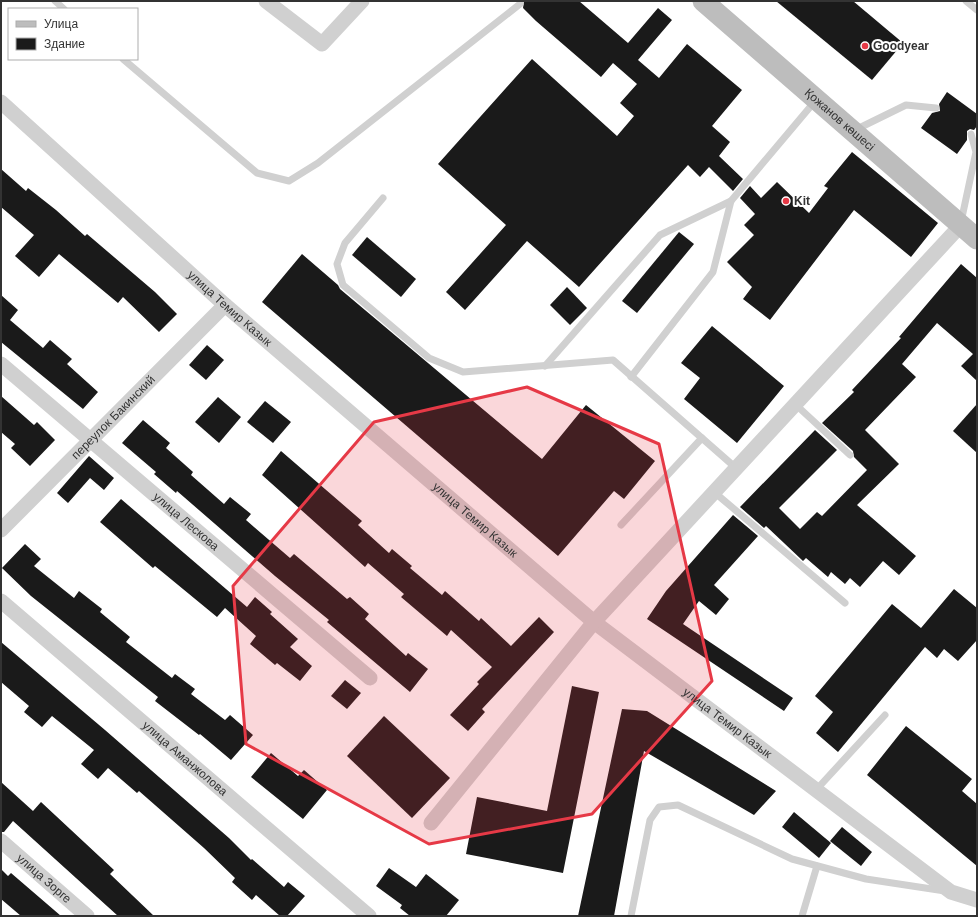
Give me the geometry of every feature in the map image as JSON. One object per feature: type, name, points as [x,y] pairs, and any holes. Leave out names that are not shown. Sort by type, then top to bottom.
[{"type":"main road","name":"Қожанов көшесі","points":[[703,1],[977,239]]},
{"type":"street","points":[[266,1],[322,44],[362,1]]},
{"type":"street","name":"улица Темир Казык","points":[[1,102],[225,304],[594,622],[951,892],[977,900]]},
{"type":"street","points":[[430,823],[594,622],[961,224]]},
{"type":"street","name":"переулок Бакинский","points":[[1,530],[225,304]]},
{"type":"street","name":"улица Лескова","points":[[1,364],[370,678]]},
{"type":"street","name":"улица Аманжолова","points":[[1,601],[369,916]]},
{"type":"street","name":"улица Зорге","points":[[1,841],[87,916]]},
{"type":"lane","points":[[55,1],[63,8]]},
{"type":"lane","points":[[966,1],[977,10]]},
{"type":"lane","points":[[124,60],[257,173],[289,181],[318,163],[520,4]]},
{"type":"lane","points":[[545,366],[660,236],[731,201],[817,100]]},
{"type":"lane","points":[[853,131],[906,105],[936,108]]},
{"type":"lane","points":[[961,224],[976,152],[971,134]]},
{"type":"lane","points":[[383,198],[345,243],[337,264],[343,285],[429,358],[463,372],[613,360],[736,468]]},
{"type":"lane","points":[[631,377],[713,272],[731,201]]},
{"type":"lane","points":[[795,404],[850,455]]},
{"type":"lane","points":[[621,526],[702,438]]},
{"type":"lane","points":[[714,492],[844,603]]},
{"type":"lane","points":[[816,790],[885,715]]},
{"type":"lane","points":[[631,916],[650,820],[659,807],[678,805],[792,859],[866,879],[951,892]]},
{"type":"lane","points":[[802,916],[817,866]]},
{"type":"highlighted area","points":[[527,387],[659,444],[712,681],[592,814],[429,844],[246,744],[233,586],[374,422]]},
{"type":"building","points":[[524,1],[579,1],[628,43],[658,8],[672,20],[638,60],[659,78],[687,44],[742,90],[712,126],[730,142],[719,156],[743,179],[733,191],[709,167],[700,177],[688,165],[579,287],[527,241],[465,310],[446,292],[506,225],[438,164],[532,59],[617,136],[634,116],[620,103],[637,84],[613,63],[601,77],[536,21],[523,8]]},
{"type":"building","points":[[776,1],[853,1],[903,43],[872,80]]},
{"type":"building","points":[[947,92],[977,114],[977,126],[974,130],[970,129],[967,131],[967,140],[957,154],[921,128],[932,113],[940,111],[939,104]]},
{"type":"building","points":[[852,152],[938,223],[911,257],[854,210],[770,320],[743,299],[752,287],[727,262],[754,235],[744,225],[755,214],[740,198],[750,186],[761,198],[777,182],[809,213],[828,188],[824,186]]},
{"type":"building","points":[[1,169],[26,191],[28,188],[56,210],[85,236],[87,234],[155,292],[177,314],[159,332],[123,297],[118,303],[59,254],[39,277],[15,256],[34,235],[1,207]]},
{"type":"building","points":[[679,232],[694,244],[637,313],[622,301]]},
{"type":"building","points":[[367,237],[416,279],[401,297],[352,255]]},
{"type":"building","points":[[302,254],[338,285],[340,289],[542,459],[586,405],[655,461],[624,499],[614,491],[558,556],[262,302]]},
{"type":"building","points":[[961,264],[977,278],[977,381],[961,366],[973,354],[937,323],[902,364],[916,377],[865,430],[899,464],[857,505],[916,556],[899,575],[883,561],[860,587],[850,578],[845,584],[831,572],[828,577],[806,558],[803,561],[766,526],[764,528],[740,507],[815,430],[837,450],[779,508],[800,529],[817,512],[822,516],[867,470],[854,457],[853,451],[822,423],[854,392],[852,390],[901,338],[899,337]]},
{"type":"building","points":[[567,287],[587,308],[570,325],[550,305]]},
{"type":"building","points":[[1,295],[18,310],[10,320],[43,348],[50,340],[72,359],[67,364],[98,392],[83,409],[1,342]]},
{"type":"building","points":[[712,326],[784,386],[737,443],[684,399],[700,378],[681,363]]},
{"type":"building","points":[[207,345],[224,360],[206,380],[189,365]]},
{"type":"building","points":[[1,396],[34,425],[37,422],[55,440],[30,466],[11,448],[15,444],[1,432]]},
{"type":"building","points":[[218,397],[241,417],[219,443],[195,422]]},
{"type":"building","points":[[265,401],[291,422],[273,443],[247,422]]},
{"type":"building","points":[[977,404],[977,453],[953,431]]},
{"type":"building","points":[[143,420],[170,443],[166,448],[193,472],[191,475],[224,504],[230,497],[251,514],[246,520],[290,558],[294,554],[347,599],[350,597],[369,614],[365,619],[406,656],[408,653],[428,669],[410,692],[327,622],[329,620],[275,576],[177,491],[176,493],[154,474],[156,472],[122,443]]},
{"type":"building","points":[[281,451],[362,521],[358,525],[389,553],[392,549],[412,566],[410,568],[442,595],[445,591],[479,621],[481,618],[511,646],[539,617],[554,632],[482,709],[485,712],[468,731],[450,715],[479,684],[477,682],[492,667],[451,630],[447,636],[401,597],[404,594],[368,563],[365,567],[262,475]]},
{"type":"building","points":[[89,456],[114,478],[104,490],[90,478],[68,503],[57,493]]},
{"type":"building","points":[[121,499],[247,607],[255,597],[272,612],[270,614],[298,639],[290,647],[312,666],[300,681],[277,663],[275,665],[250,644],[256,636],[225,608],[217,617],[155,566],[153,568],[100,522]]},
{"type":"building","points":[[733,515],[758,536],[714,585],[729,599],[716,615],[699,601],[683,624],[793,698],[784,711],[647,619],[666,591]]},
{"type":"building","points":[[25,544],[41,559],[34,566],[74,598],[79,591],[102,609],[100,612],[130,637],[126,642],[172,678],[175,674],[195,689],[191,694],[225,720],[230,715],[253,735],[231,760],[200,734],[199,735],[155,701],[158,697],[31,596],[2,568]]},
{"type":"building","points":[[954,589],[977,608],[977,640],[958,661],[944,649],[937,658],[925,647],[838,752],[816,733],[833,712],[815,696],[892,604],[921,628]]},
{"type":"building","points":[[1,642],[229,838],[251,860],[252,859],[284,887],[288,882],[305,896],[287,916],[280,916],[256,895],[252,900],[232,882],[235,878],[204,848],[139,791],[137,793],[108,768],[98,779],[81,764],[94,750],[52,716],[42,727],[24,712],[29,706],[1,682]]},
{"type":"building","points":[[345,680],[361,693],[347,709],[331,696]]},
{"type":"building","points":[[572,686],[599,692],[563,873],[466,854],[477,797],[547,811]]},
{"type":"building","points":[[622,709],[647,711],[776,791],[754,815],[644,751],[614,916],[578,916]]},
{"type":"building","points":[[384,716],[450,778],[412,818],[347,756]]},
{"type":"building","points":[[906,726],[972,779],[962,791],[977,804],[977,866],[867,775]]},
{"type":"building","points":[[271,753],[298,776],[304,770],[327,790],[303,819],[251,777]]},
{"type":"building","points":[[1,782],[33,811],[41,802],[114,870],[110,874],[154,916],[118,916],[13,821],[4,832],[1,832]]},
{"type":"building","points":[[794,812],[831,843],[819,858],[782,827]]},
{"type":"building","points":[[842,827],[872,852],[861,866],[830,841]]},
{"type":"building","points":[[389,868],[416,887],[426,874],[459,900],[446,916],[410,916],[400,908],[402,905],[376,886]]},
{"type":"building","points":[[1,869],[8,876],[11,873],[61,916],[21,916],[1,899]]},
{"type":"place","name":"Goodyear","points":[[865,46]]},
{"type":"place","name":"Kit","points":[[786,201]]}]
